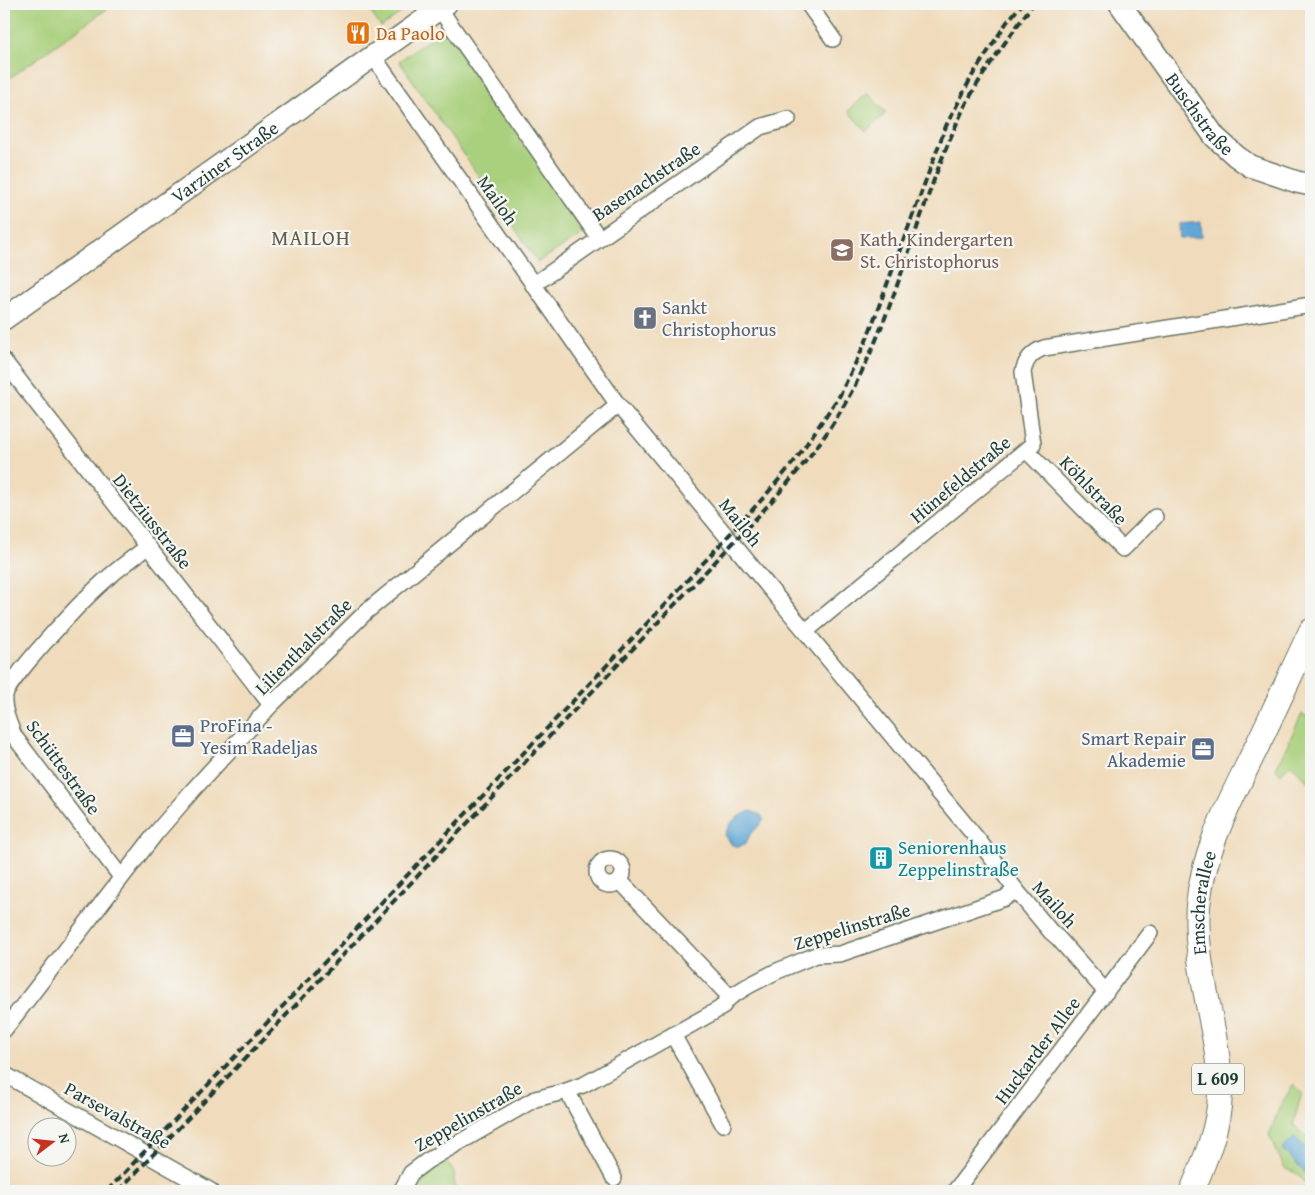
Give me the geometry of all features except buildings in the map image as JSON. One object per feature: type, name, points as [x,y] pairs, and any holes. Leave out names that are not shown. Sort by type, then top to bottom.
[{"type":"main road","name":"Emscherallee","points":[[1192,1191],[1213,1141],[1220,1094],[1214,1034],[1200,964],[1197,935],[1201,882],[1215,834],[1311,631]]},
{"type":"street","points":[[808,4],[833,39]]},
{"type":"street","name":"Buschstraße","points":[[1120,4],[1215,137],[1250,166],[1311,185]]},
{"type":"street","points":[[443,6],[599,238]]},
{"type":"street","name":"Varziner Straße","points":[[4,319],[443,6]]},
{"type":"street","name":"Mailoh","points":[[373,56],[618,405],[979,841],[1016,890],[1051,932],[1106,992]]},
{"type":"street","name":"Basenachstraße","points":[[532,285],[760,127],[788,119]]},
{"type":"street","name":"Hünefeldstraße","points":[[806,632],[1033,444],[1023,372],[1025,364],[1036,351],[1044,348],[1311,305]]},
{"type":"street","name":"Dietziusstraße","points":[[4,361],[271,706]]},
{"type":"street","name":"Lilienthalstraße","points":[[4,1030],[121,877],[193,790],[271,706],[366,611],[618,405]]},
{"type":"street","name":"Köhlstraße","points":[[1026,450],[1123,549],[1155,517]]},
{"type":"street","name":"Schüttestraße","points":[[121,877],[14,736],[7,718],[4,699],[10,685],[66,619],[104,581],[147,547]]},
{"type":"street","points":[[620,881],[730,996]]},
{"type":"street","name":"Zeppelinstraße","points":[[402,1191],[411,1173],[426,1161],[535,1099],[585,1084],[722,1008],[730,996],[775,972],[816,955],[840,954],[1005,898],[1016,890]]},
{"type":"street","name":"Huckarder Allee","points":[[955,1191],[1150,933]]},
{"type":"street","points":[[673,1035],[723,1124]]},
{"type":"street","name":"Parsevalstraße","points":[[4,1074],[211,1191]]},
{"type":"street","points":[[566,1091],[614,1178]]},
{"type":"green space","points":[[4,4],[114,4],[4,82]]},
{"type":"green space","points":[[365,4],[413,4],[381,27]]},
{"type":"green space","points":[[447,27],[585,228],[583,234],[538,262],[399,61]]},
{"type":"green space","points":[[868,93],[886,113],[866,131],[848,111]]},
{"type":"green space","points":[[1302,714],[1311,718],[1311,785],[1291,764],[1281,774],[1276,768]]},
{"type":"green space","points":[[1294,1084],[1302,1093],[1293,1124],[1311,1143],[1311,1191],[1299,1175],[1285,1169],[1269,1135],[1280,1106]]},
{"type":"green space","points":[[444,1159],[454,1172],[455,1191],[411,1191],[424,1172]]},
{"type":"water","points":[[1201,222],[1202,237],[1180,239],[1179,224]]},
{"type":"water","points":[[751,811],[761,815],[764,820],[750,835],[746,843],[739,847],[732,845],[725,835],[729,826],[738,817]]},
{"type":"water","points":[[1295,1137],[1311,1154],[1311,1167],[1305,1173],[1282,1149]]},
{"type":"railway","points":[[107,1191],[670,599],[765,496],[797,458],[840,395],[866,341],[946,126],[972,76],[1007,22],[1022,4]]},
{"type":"railway","points":[[118,1191],[744,531],[781,491],[815,449],[849,396],[868,357],[885,317],[929,193],[962,112],[986,70],[1033,4]]},
{"type":"place","name":"Da Paolo","points":[[358,33]]},
{"type":"place","name":"Kath. Kindergarten St. Christophorus","points":[[842,250]]},
{"type":"place","name":"Sankt Christophorus","points":[[645,318]]},
{"type":"place","name":"ProFina - Yesim Radeljas","points":[[183,736]]},
{"type":"place","name":"Smart Repair Akademie","points":[[1203,749]]},
{"type":"place","name":"Seniorenhaus Zeppelinstraße","points":[[881,858]]},
{"type":"district","name":"MAILOH","points":[[311,238]]}]
